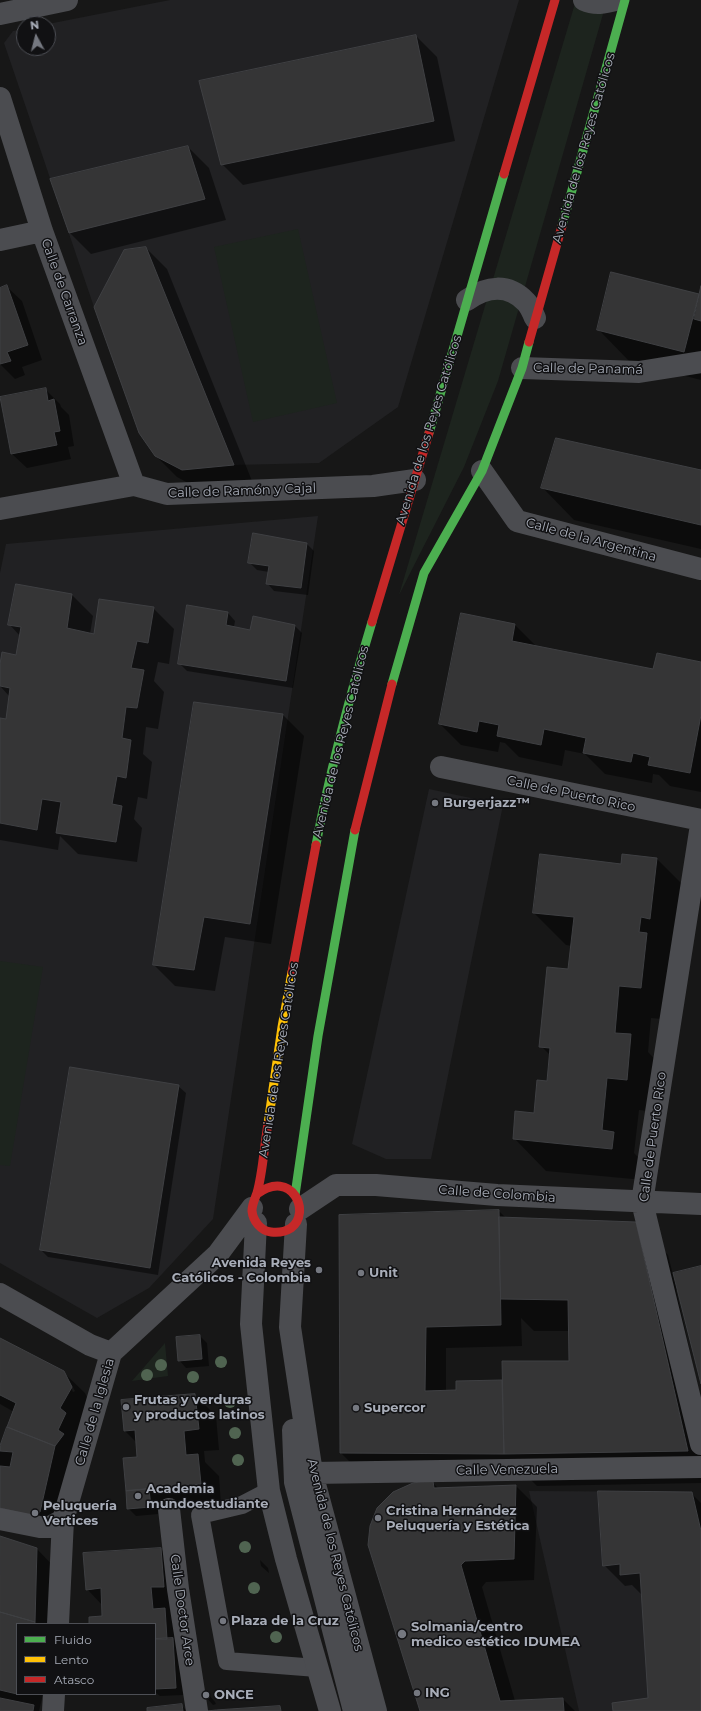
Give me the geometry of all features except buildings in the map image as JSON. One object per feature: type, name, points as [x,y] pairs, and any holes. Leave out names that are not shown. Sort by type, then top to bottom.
[{"type":"street","points":[[0,14],[67,0]]},
{"type":"street","name":"Avenida de los Reyes Católicos","points":[[330,1711],[316,1668],[269,1491],[251,1324],[255,1208],[282,1027],[321,817],[354,681],[415,480],[555,0]]},
{"type":"street","points":[[584,0],[603,4],[616,0]]},
{"type":"street","name":"Avenida de los Reyes Católicos","points":[[354,1711],[295,1482],[290,1327],[297,1209],[318,1036],[357,821],[388,700],[424,574],[482,471],[522,368],[625,0]]},
{"type":"street","name":"Calle de Carranza","points":[[0,98],[42,231],[134,485]]},
{"type":"street","points":[[0,240],[42,231]]},
{"type":"street","points":[[467,300],[487,290],[502,288],[516,294],[527,302],[536,318]]},
{"type":"street","name":"Calle de Panamá","points":[[522,368],[639,372],[701,362]]},
{"type":"street","name":"Calle de la Argentina","points":[[482,471],[517,521],[701,569]]},
{"type":"street","name":"Calle de Ramón y Cajal","points":[[0,509],[134,485],[167,494],[373,486],[415,480]]},
{"type":"street","name":"Calle de Puerto Rico","points":[[441,767],[701,820]]},
{"type":"street","name":"Calle de Puerto Rico","points":[[701,825],[696,886],[642,1202],[701,1444]]},
{"type":"street","name":"Calle de Colombia","points":[[297,1209],[336,1185],[376,1185],[498,1195],[701,1204]]},
{"type":"street","points":[[269,1186],[284,1186],[297,1209],[283,1233],[268,1232],[255,1208],[269,1186]]},
{"type":"street","name":"Calle de la Iglesia","points":[[58,1623],[63,1520],[112,1353],[218,1254],[255,1208]]},
{"type":"street","points":[[0,1294],[90,1345],[112,1353]]},
{"type":"street","name":"Avenida de los Reyes Católicos","points":[[290,1327],[312,1473],[376,1711]]},
{"type":"street","name":"Calle Venezuela","points":[[312,1473],[701,1467]]},
{"type":"street","name":"Calle Doctor Arce","points":[[169,1509],[178,1589],[197,1711]]},
{"type":"street","points":[[0,1519],[50,1528],[63,1520]]},
{"type":"street","points":[[53,1711],[54,1695]]},
{"type":"lane","points":[[269,1491],[242,1505],[200,1515],[227,1661],[316,1668]]},
{"type":"shaded area","points":[[170,0],[519,0],[398,407],[319,463],[234,465],[182,470],[155,456],[139,433],[94,307],[4,43],[13,31],[16,30],[16,56],[56,56],[56,22]]},
{"type":"shaded area","points":[[576,0],[607,0],[498,381],[464,467],[399,595]]},
{"type":"shaded area","points":[[298,229],[337,403],[253,422],[214,247]]},
{"type":"shaded area","points":[[318,516],[213,1219],[149,1288],[97,1318],[0,1263],[0,573],[6,544]]},
{"type":"shaded area","points":[[429,789],[503,805],[431,1159],[386,1159],[352,1144]]},
{"type":"shaded area","points":[[0,961],[43,967],[10,1166],[0,1165]]},
{"type":"shaded area","points":[[165,1343],[168,1376],[132,1381]]},
{"type":"shaded area","points":[[529,1491],[692,1492],[701,1531],[701,1711],[579,1711]]},
{"type":"traffic: fast","points":[[562,226],[625,0]]},
{"type":"traffic: fast","points":[[429,433],[504,174]]},
{"type":"traffic: fast","points":[[392,684],[424,573],[482,471],[522,368],[529,342]]},
{"type":"traffic: fast","points":[[316,845],[341,733],[372,622]]},
{"type":"traffic: fast","points":[[295,1195],[318,1036],[355,830]]},
{"type":"traffic: slow","points":[[268,1124],[282,1027],[292,972]]},
{"type":"traffic: jam","points":[[504,174],[555,0]]},
{"type":"traffic: jam","points":[[529,342],[562,226]]},
{"type":"traffic: jam","points":[[372,622],[429,433]]},
{"type":"traffic: jam","points":[[355,830],[392,684]]},
{"type":"traffic: jam","points":[[292,972],[316,845]]},
{"type":"traffic: jam","points":[[257,1194],[269,1187],[280,1186],[289,1189],[299,1204],[297,1221],[291,1228],[279,1232],[271,1232],[261,1228],[253,1215],[252,1206],[261,1176],[268,1124]]},
{"type":"place","name":"Burgerjazz™","points":[[435,803]]},
{"type":"place","name":"Avenida Reyes Católicos - Colombia","points":[[319,1270]]},
{"type":"place","name":"Unit","points":[[361,1273]]},
{"type":"place","name":"Frutas y verduras y productos latinos","points":[[126,1407]]},
{"type":"place","name":"Supercor","points":[[356,1408]]},
{"type":"place","name":"Academia mundoestudiante","points":[[138,1496]]},
{"type":"place","name":"Peluquería Vertices","points":[[35,1513]]},
{"type":"place","name":"Cristina Hernández Peluquería y Estética","points":[[378,1518]]},
{"type":"place","name":"Plaza de la Cruz","points":[[223,1621]]},
{"type":"place","name":"Solmania/centro medico estético IDUMEA","points":[[402,1634]]},
{"type":"place","name":"ING","points":[[417,1693]]},
{"type":"place","name":"ONCE","points":[[206,1695]]}]
